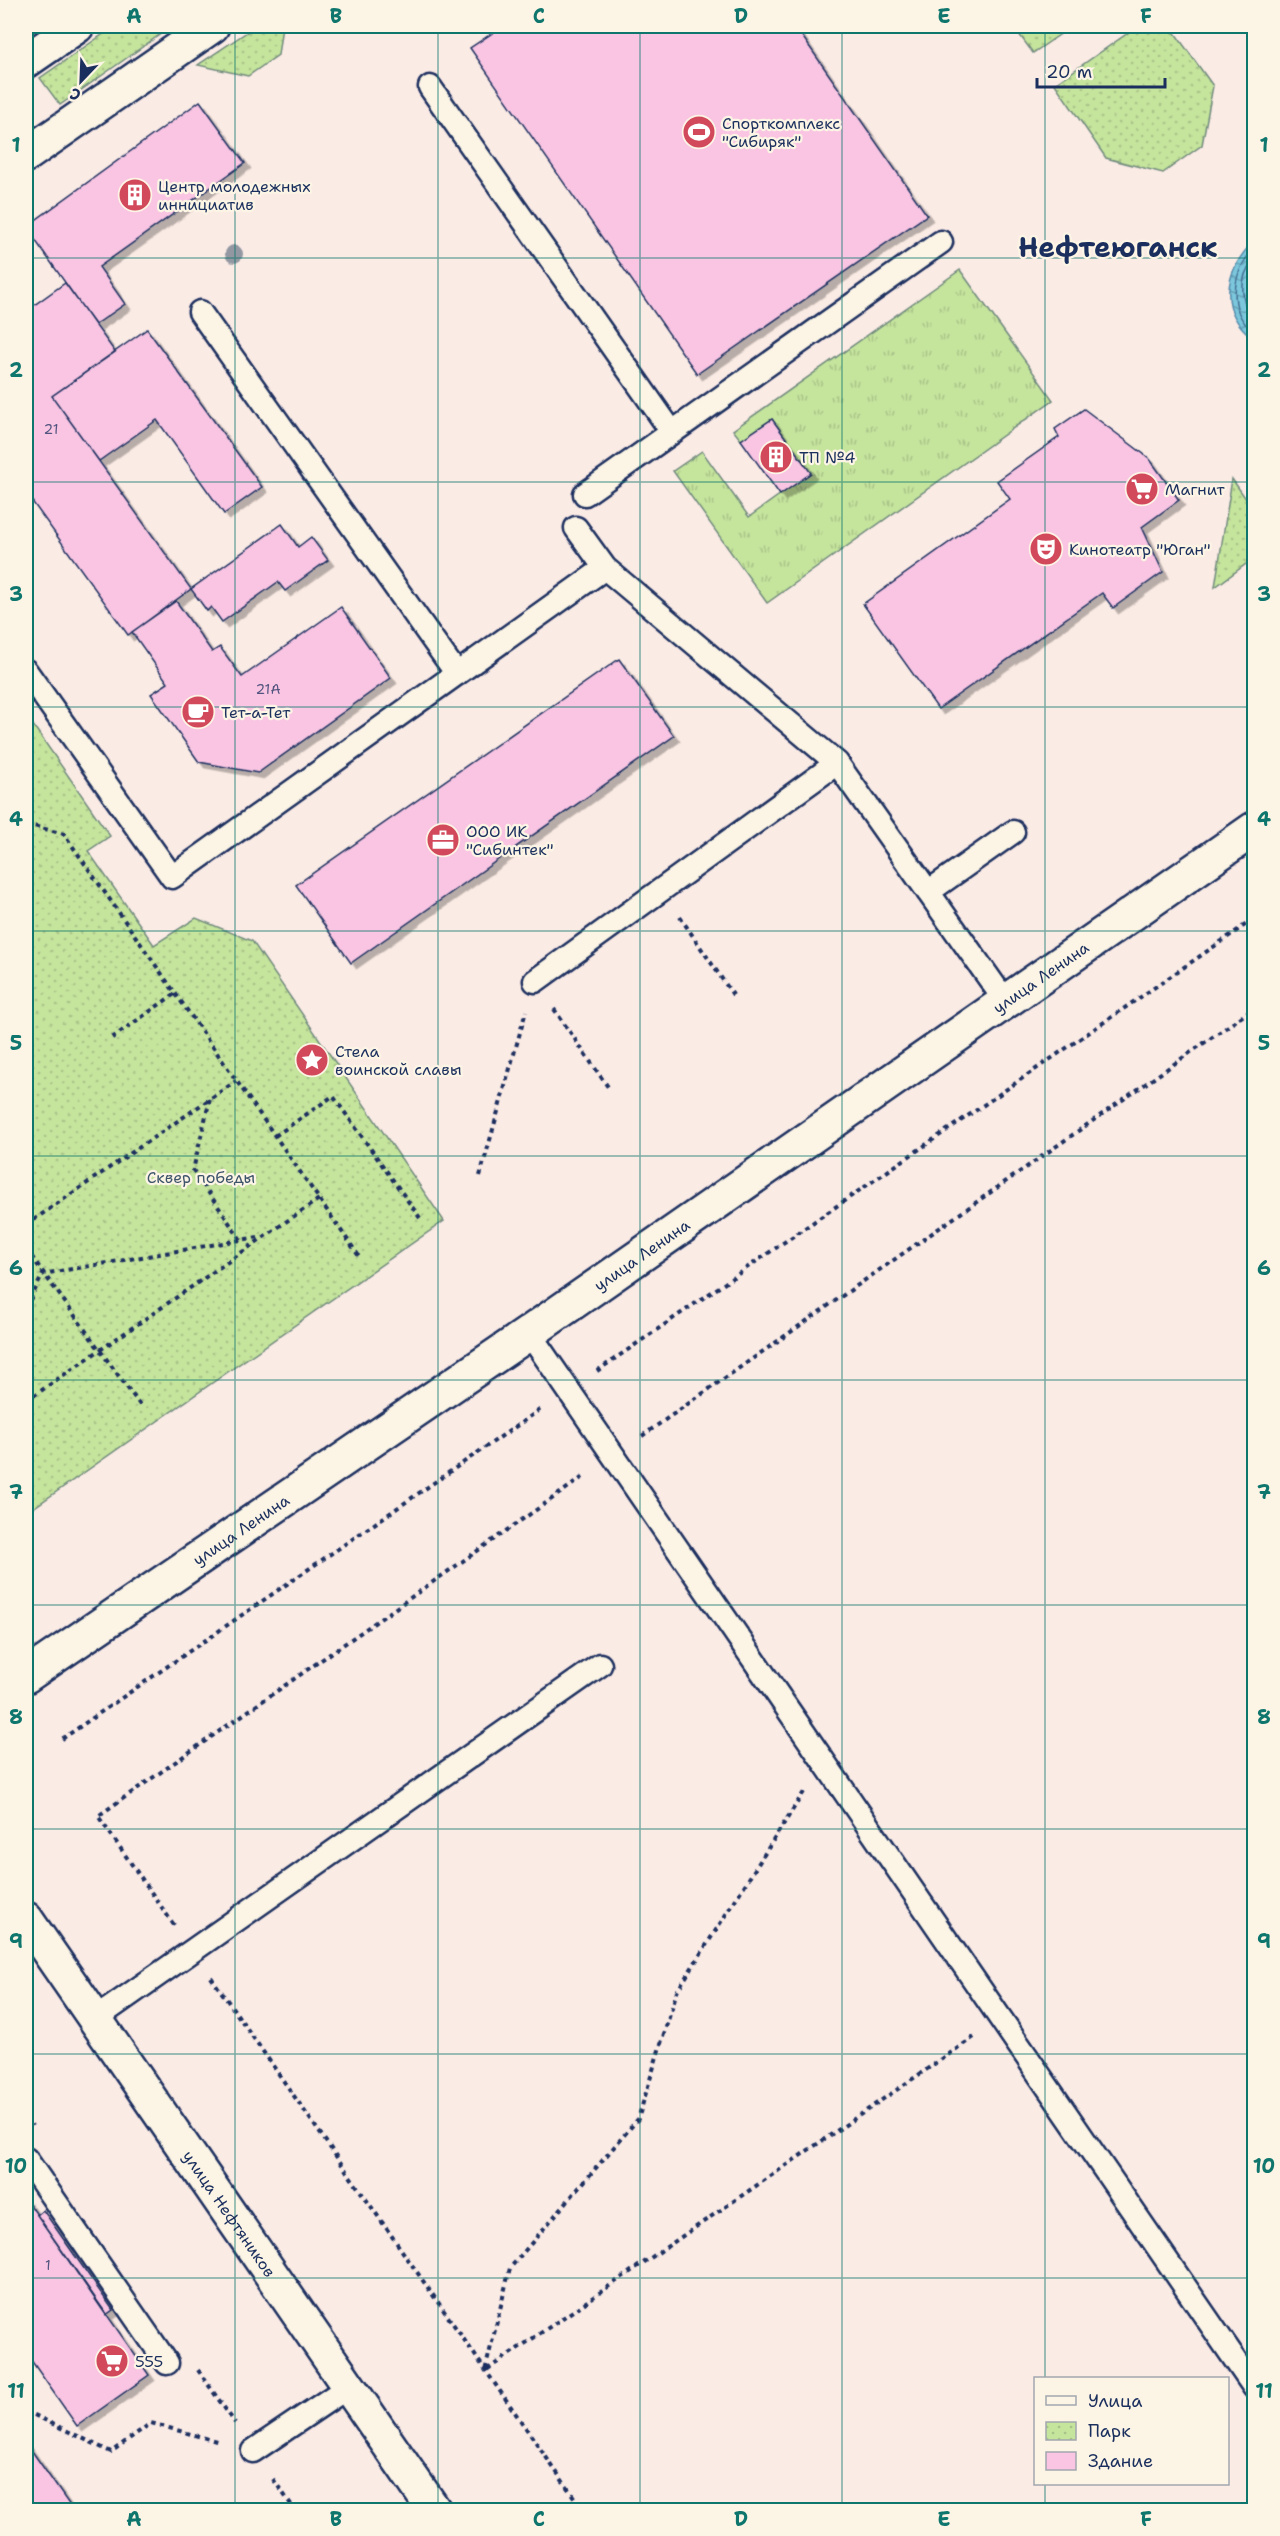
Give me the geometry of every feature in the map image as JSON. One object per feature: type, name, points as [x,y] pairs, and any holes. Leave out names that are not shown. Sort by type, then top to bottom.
[{"type":"main road","points":[[26,61],[76,26]]},
{"type":"main road","points":[[26,155],[212,26]]},
{"type":"main road","name":"улица Ленина","points":[[26,1676],[529,1333],[1254,828]]},
{"type":"main road","name":"улица Нефтяников","points":[[29,1931],[95,2019],[434,2511]]},
{"type":"lane","points":[[430,87],[672,432]]},
{"type":"lane","points":[[585,494],[941,242]]},
{"type":"lane","points":[[200,312],[457,674]]},
{"type":"lane","points":[[576,528],[605,568],[837,763],[1006,1002]]},
{"type":"lane","points":[[26,671],[172,877],[605,568]]},
{"type":"lane","points":[[535,981],[837,763]]},
{"type":"lane","points":[[928,892],[1013,832]]},
{"type":"lane","points":[[529,1333],[1254,2387]]},
{"type":"lane","points":[[95,2019],[600,1665]]},
{"type":"lane","points":[[26,2159],[167,2363]]},
{"type":"lane","points":[[254,2451],[348,2387]]},
{"type":"path","points":[[26,824],[64,834],[361,1259]]},
{"type":"path","points":[[661,889],[735,999]]},
{"type":"path","points":[[62,1739],[1254,919]]},
{"type":"path","points":[[535,981],[608,1087]]},
{"type":"path","points":[[480,1176],[535,981]]},
{"type":"path","points":[[112,1038],[176,993]]},
{"type":"path","points":[[583,2511],[98,1816],[1254,1008]]},
{"type":"path","points":[[26,1225],[236,1081]]},
{"type":"path","points":[[275,1136],[333,1096],[420,1218]]},
{"type":"path","points":[[210,1099],[192,1170],[242,1240]]},
{"type":"path","points":[[26,1401],[98,1349],[319,1199]]},
{"type":"path","points":[[43,1274],[262,1236]]},
{"type":"path","points":[[26,1249],[140,1405]]},
{"type":"path","points":[[26,1308],[43,1274]]},
{"type":"path","points":[[485,2371],[510,2268],[638,2119],[677,1991],[824,1761]]},
{"type":"path","points":[[485,2371],[1001,2019]]},
{"type":"path","points":[[26,2411],[111,2452],[151,2423],[254,2451]]},
{"type":"green space","points":[[115,26],[172,26],[60,105],[40,78]]},
{"type":"green space","points":[[256,26],[282,26],[278,55],[248,76],[198,65]]},
{"type":"green space","points":[[1013,26],[1072,26],[1033,53]]},
{"type":"green space","points":[[1138,26],[1170,26],[1213,86],[1202,145],[1163,173],[1106,158],[1055,84]]},
{"type":"green space","points":[[960,270],[1053,400],[767,603],[673,471],[702,451],[749,517],[810,473],[772,419],[741,440],[733,430]]},
{"type":"green space","points":[[1232,479],[1254,510],[1254,558],[1215,587]]},
{"type":"green space","name":"Сквер победы","points":[[26,715],[110,836],[88,851],[154,945],[196,918],[252,941],[444,1221],[26,1513]]},
{"type":"water","points":[[1254,241],[1254,339],[1242,328],[1234,316],[1229,291],[1236,265]]},
{"type":"building","name":"Спорткомплекс \"Сибиряк\"","points":[[503,26],[795,26],[927,215],[697,374],[470,48]]},
{"type":"building","name":"Центр молодежных иннициатив","points":[[200,101],[245,163],[99,267],[125,304],[95,325],[26,227]]},
{"type":"building","points":[[65,283],[115,352],[52,396],[191,589],[128,635],[26,493],[26,311]]},
{"type":"building","points":[[147,329],[262,487],[224,514],[157,420],[99,461],[52,396]]},
{"type":"building","name":"Кинотеатр \"Юган\"","points":[[1084,409],[1149,458],[1179,500],[1142,527],[1163,572],[1113,608],[1102,593],[938,709],[863,604],[1010,499],[997,481],[1059,437],[1055,429]]},
{"type":"building","name":"ТП №4","points":[[772,419],[811,473],[780,495],[741,440]]},
{"type":"building","points":[[282,524],[298,547],[311,537],[328,560],[285,591],[278,582],[222,622],[211,607],[207,611],[191,589]]},
{"type":"building","points":[[176,601],[212,652],[220,647],[242,677],[341,607],[391,678],[258,773],[199,762],[151,694],[168,683],[132,632]]},
{"type":"building","name":"ООО ИК \"Сибинтек\"","points":[[619,659],[674,736],[351,963],[296,885]]},
{"type":"building","points":[[26,2199],[149,2375],[77,2426],[26,2353]]},
{"type":"building","points":[[43,2210],[113,2310],[106,2315],[37,2215]]},
{"type":"building","points":[[27,2444],[73,2510],[26,2510]]},
{"type":"place","name":"Спорткомплекс \"Сибиряк\"","points":[[699,132]]},
{"type":"place","name":"Центр молодежных иннициатив","points":[[135,195]]},
{"type":"place","name":"ТП №4","points":[[776,457]]},
{"type":"place","name":"Магнит","points":[[1142,489]]},
{"type":"place","name":"Кинотеатр \"Юган\"","points":[[1046,549]]},
{"type":"place","name":"Тет-а-Тет","points":[[198,712]]},
{"type":"place","name":"ООО ИК \"Сибинтек\"","points":[[443,840]]},
{"type":"place","name":"Стела воинской славы","points":[[312,1060]]},
{"type":"place","name":"555","points":[[112,2361]]},
{"type":"district","name":"Нефтеюганск","points":[[1118,247]]}]
